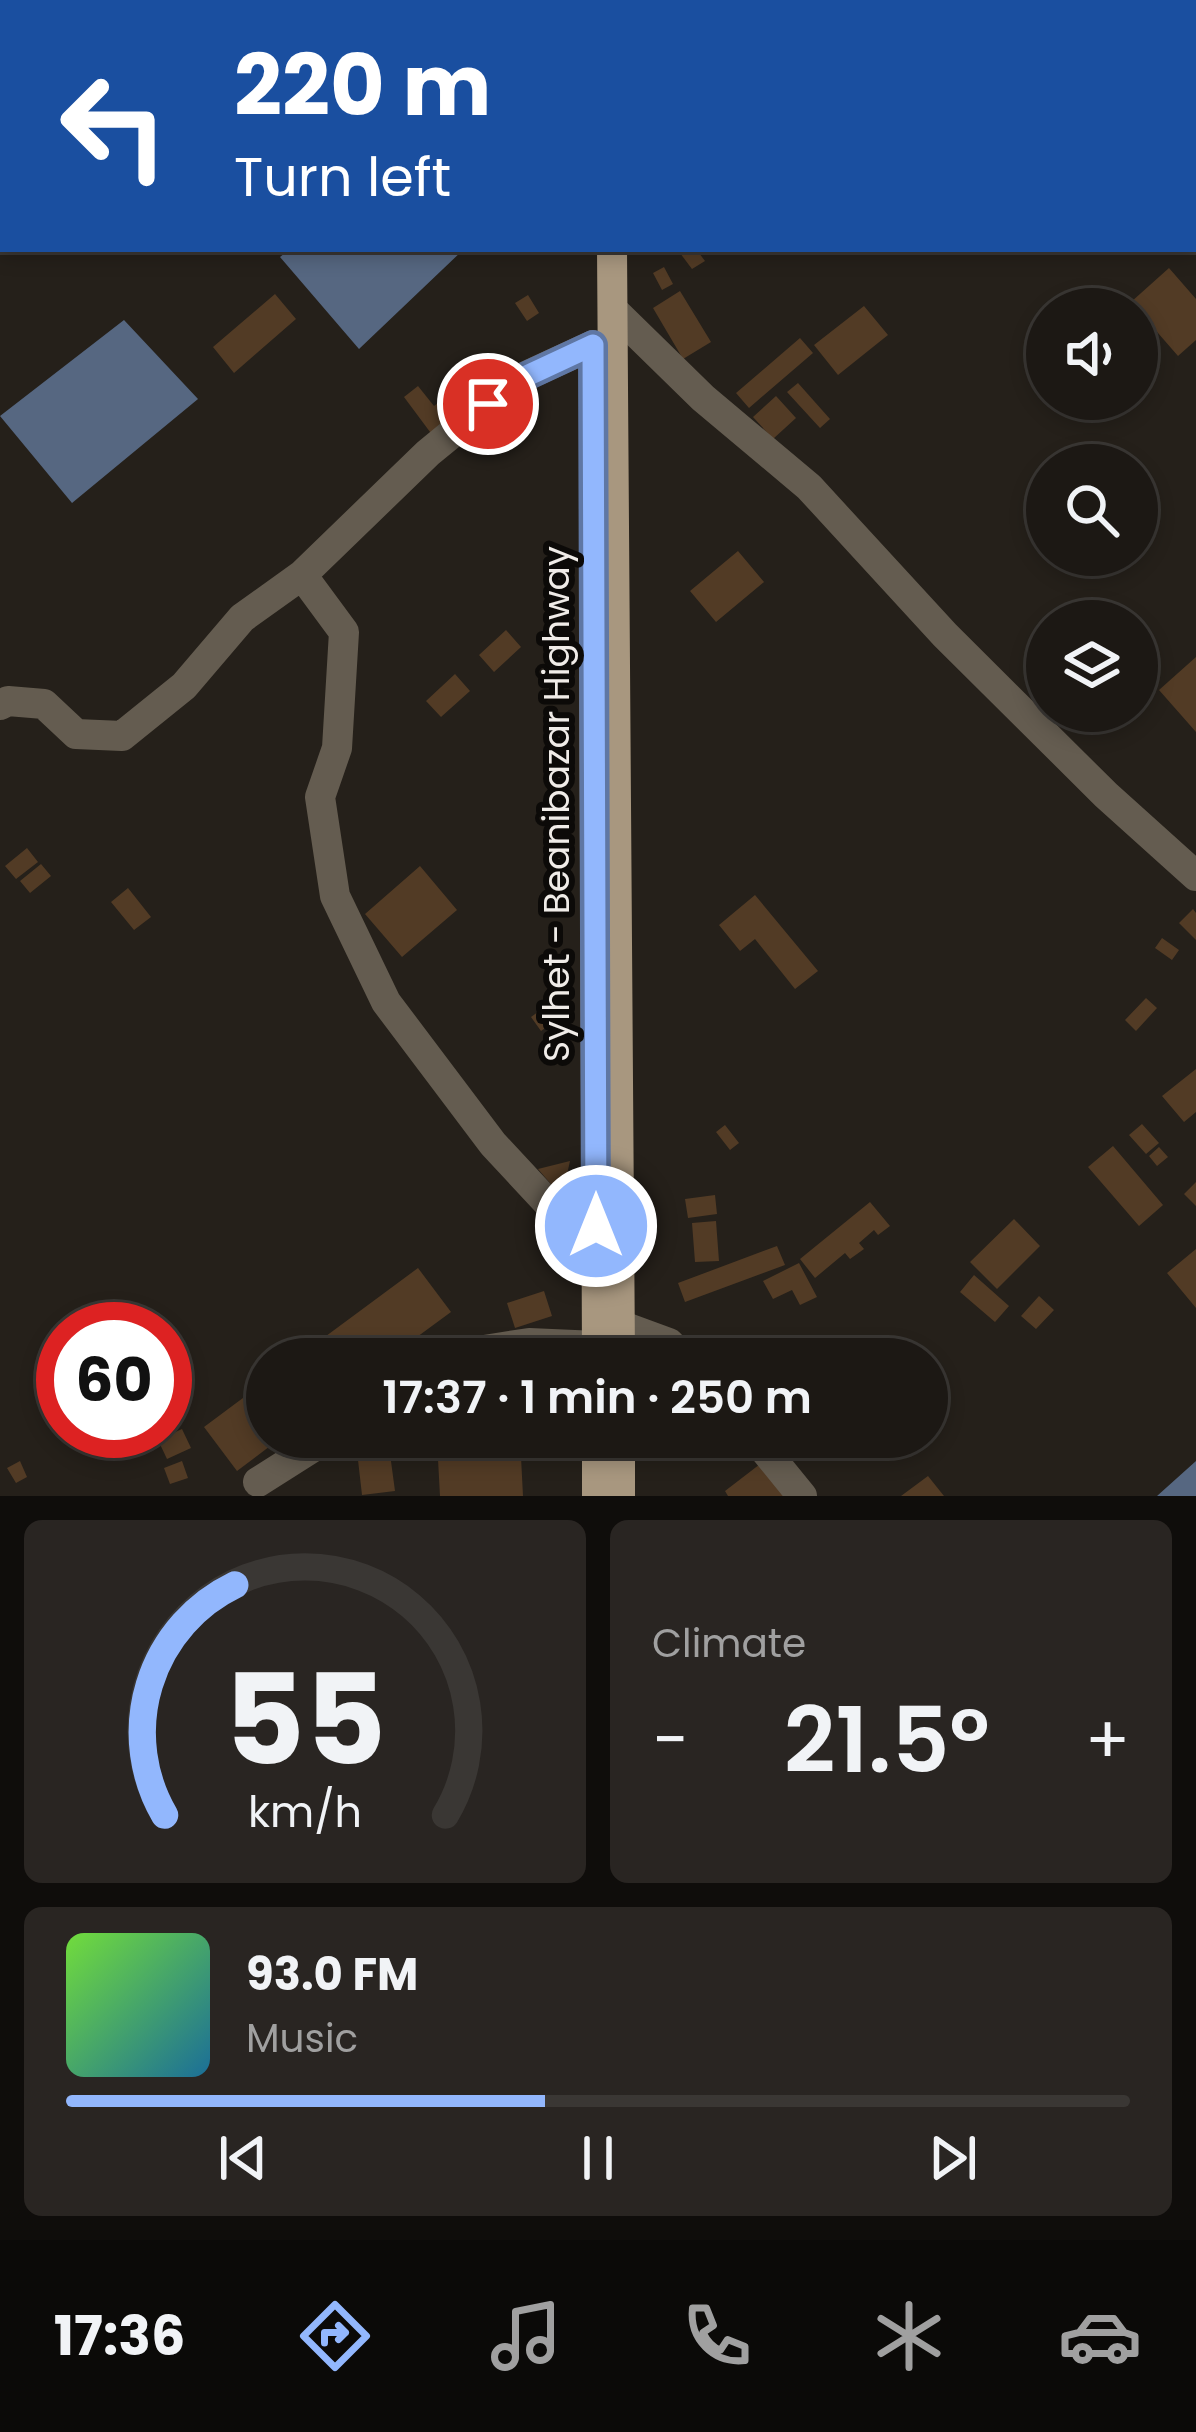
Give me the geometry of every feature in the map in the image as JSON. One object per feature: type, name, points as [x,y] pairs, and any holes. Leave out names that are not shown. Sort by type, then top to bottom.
[{"type":"main road","name":"Sylhet - Beanibazar Highway","points":[[613,252],[620,1325],[614,1338]]},
{"type":"main road","name":"Sylhet - Beanibazar Highway","points":[[604,1338],[596,1226],[593,345],[613,252]]},
{"type":"main road","points":[[597,1458],[597,1496]]},
{"type":"main road","points":[[620,1458],[620,1496]]},
{"type":"street","points":[[613,310],[704,398],[809,487],[945,635],[1106,795],[1196,876]]},
{"type":"street","points":[[0,705],[8,701],[44,704],[76,734],[122,736],[184,686],[242,618],[302,575],[428,453],[518,380],[593,345]]},
{"type":"street","points":[[302,575],[344,632],[337,748],[320,796],[335,896],[386,1003],[493,1144],[560,1216],[596,1226]]},
{"type":"street","points":[[620,1325],[655,1338]]},
{"type":"street","points":[[258,1482],[295,1458]]},
{"type":"street","points":[[771,1458],[802,1496]]},
{"type":"water","points":[[286,252],[461,252],[359,349],[280,257]]},
{"type":"water","points":[[124,320],[198,399],[72,503],[0,416]]},
{"type":"water","points":[[1196,1461],[1196,1496],[1157,1496]]},
{"type":"building","points":[[679,252],[698,252],[705,261],[692,269]]},
{"type":"building","points":[[664,267],[673,284],[662,290],[653,273]]},
{"type":"building","points":[[1169,268],[1196,299],[1196,340],[1178,356],[1158,333],[1158,288],[1147,288]]},
{"type":"building","points":[[680,291],[711,342],[683,359],[653,308]]},
{"type":"building","points":[[275,294],[296,319],[234,373],[213,347]]},
{"type":"building","points":[[528,295],[539,313],[527,321],[515,303]]},
{"type":"building","points":[[864,306],[888,335],[838,375],[814,345]]},
{"type":"building","points":[[800,338],[813,353],[749,408],[736,393]]},
{"type":"building","points":[[498,357],[513,375],[433,436],[404,397],[418,386],[434,406]]},
{"type":"building","points":[[798,383],[830,419],[820,428],[787,392]]},
{"type":"building","points":[[513,394],[535,421],[522,431],[501,403]]},
{"type":"building","points":[[776,396],[796,418],[773,439],[753,417]]},
{"type":"building","points":[[738,551],[764,582],[716,622],[690,591]]},
{"type":"building","points":[[506,630],[521,647],[494,672],[479,655]]},
{"type":"building","points":[[1196,657],[1196,732],[1159,690]]},
{"type":"building","points":[[455,674],[470,691],[441,717],[426,701]]},
{"type":"building","points":[[27,848],[38,862],[16,879],[5,866]]},
{"type":"building","points":[[41,864],[51,876],[30,893],[20,881]]},
{"type":"building","points":[[420,866],[457,910],[402,957],[365,914]]},
{"type":"building","points":[[128,888],[151,917],[134,930],[111,902]]},
{"type":"building","points":[[755,895],[818,971],[795,989],[755,939],[740,951],[719,925]]},
{"type":"building","points":[[1193,909],[1196,913],[1196,940],[1179,923]]},
{"type":"building","points":[[1162,938],[1179,950],[1172,960],[1155,948]]},
{"type":"building","points":[[1146,998],[1157,1008],[1136,1031],[1125,1020]]},
{"type":"building","points":[[553,1001],[563,1015],[541,1031],[531,1017]]},
{"type":"building","points":[[1196,1069],[1196,1112],[1184,1122],[1162,1096]]},
{"type":"building","points":[[1142,1124],[1159,1143],[1146,1154],[1129,1135]]},
{"type":"building","points":[[725,1125],[739,1143],[730,1150],[716,1132]]},
{"type":"building","points":[[1113,1146],[1163,1205],[1139,1226],[1088,1167]]},
{"type":"building","points":[[1159,1147],[1168,1157],[1157,1166],[1149,1156]]},
{"type":"building","points":[[570,1161],[562,1197],[538,1169]]},
{"type":"building","points":[[1196,1182],[1196,1206],[1184,1194]]},
{"type":"building","points":[[715,1195],[717,1214],[688,1218],[685,1199]]},
{"type":"building","points":[[870,1202],[890,1226],[878,1235],[874,1230],[859,1243],[864,1249],[850,1259],[845,1253],[815,1278],[800,1259]]},
{"type":"building","points":[[1014,1219],[1040,1246],[997,1289],[970,1262]]},
{"type":"building","points":[[716,1221],[719,1261],[695,1262],[692,1223]]},
{"type":"building","points":[[777,1246],[785,1265],[685,1302],[678,1283]]},
{"type":"building","points":[[1196,1249],[1196,1308],[1167,1273]]},
{"type":"building","points":[[799,1263],[817,1297],[800,1305],[792,1290],[773,1299],[763,1281]]},
{"type":"building","points":[[418,1268],[451,1312],[416,1338],[323,1338]]},
{"type":"building","points":[[974,1275],[1009,1306],[995,1322],[960,1292]]},
{"type":"building","points":[[544,1291],[552,1316],[515,1328],[507,1303]]},
{"type":"building","points":[[1039,1296],[1054,1310],[1036,1329],[1021,1316]]},
{"type":"building","points":[[246,1396],[246,1458],[254,1458],[237,1471],[204,1427]]},
{"type":"building","points":[[391,1458],[395,1491],[362,1495],[358,1460]]},
{"type":"building","points":[[521,1458],[523,1496],[440,1496],[438,1459]]},
{"type":"building","points":[[20,1461],[27,1477],[16,1483],[7,1468]]},
{"type":"building","points":[[182,1461],[188,1478],[170,1484],[164,1468]]},
{"type":"building","points":[[764,1461],[790,1496],[728,1496],[725,1491]]},
{"type":"building","points":[[928,1476],[944,1496],[901,1496]]},
{"type":"route","points":[[488,404],[518,380],[593,345],[596,1226]]}]
